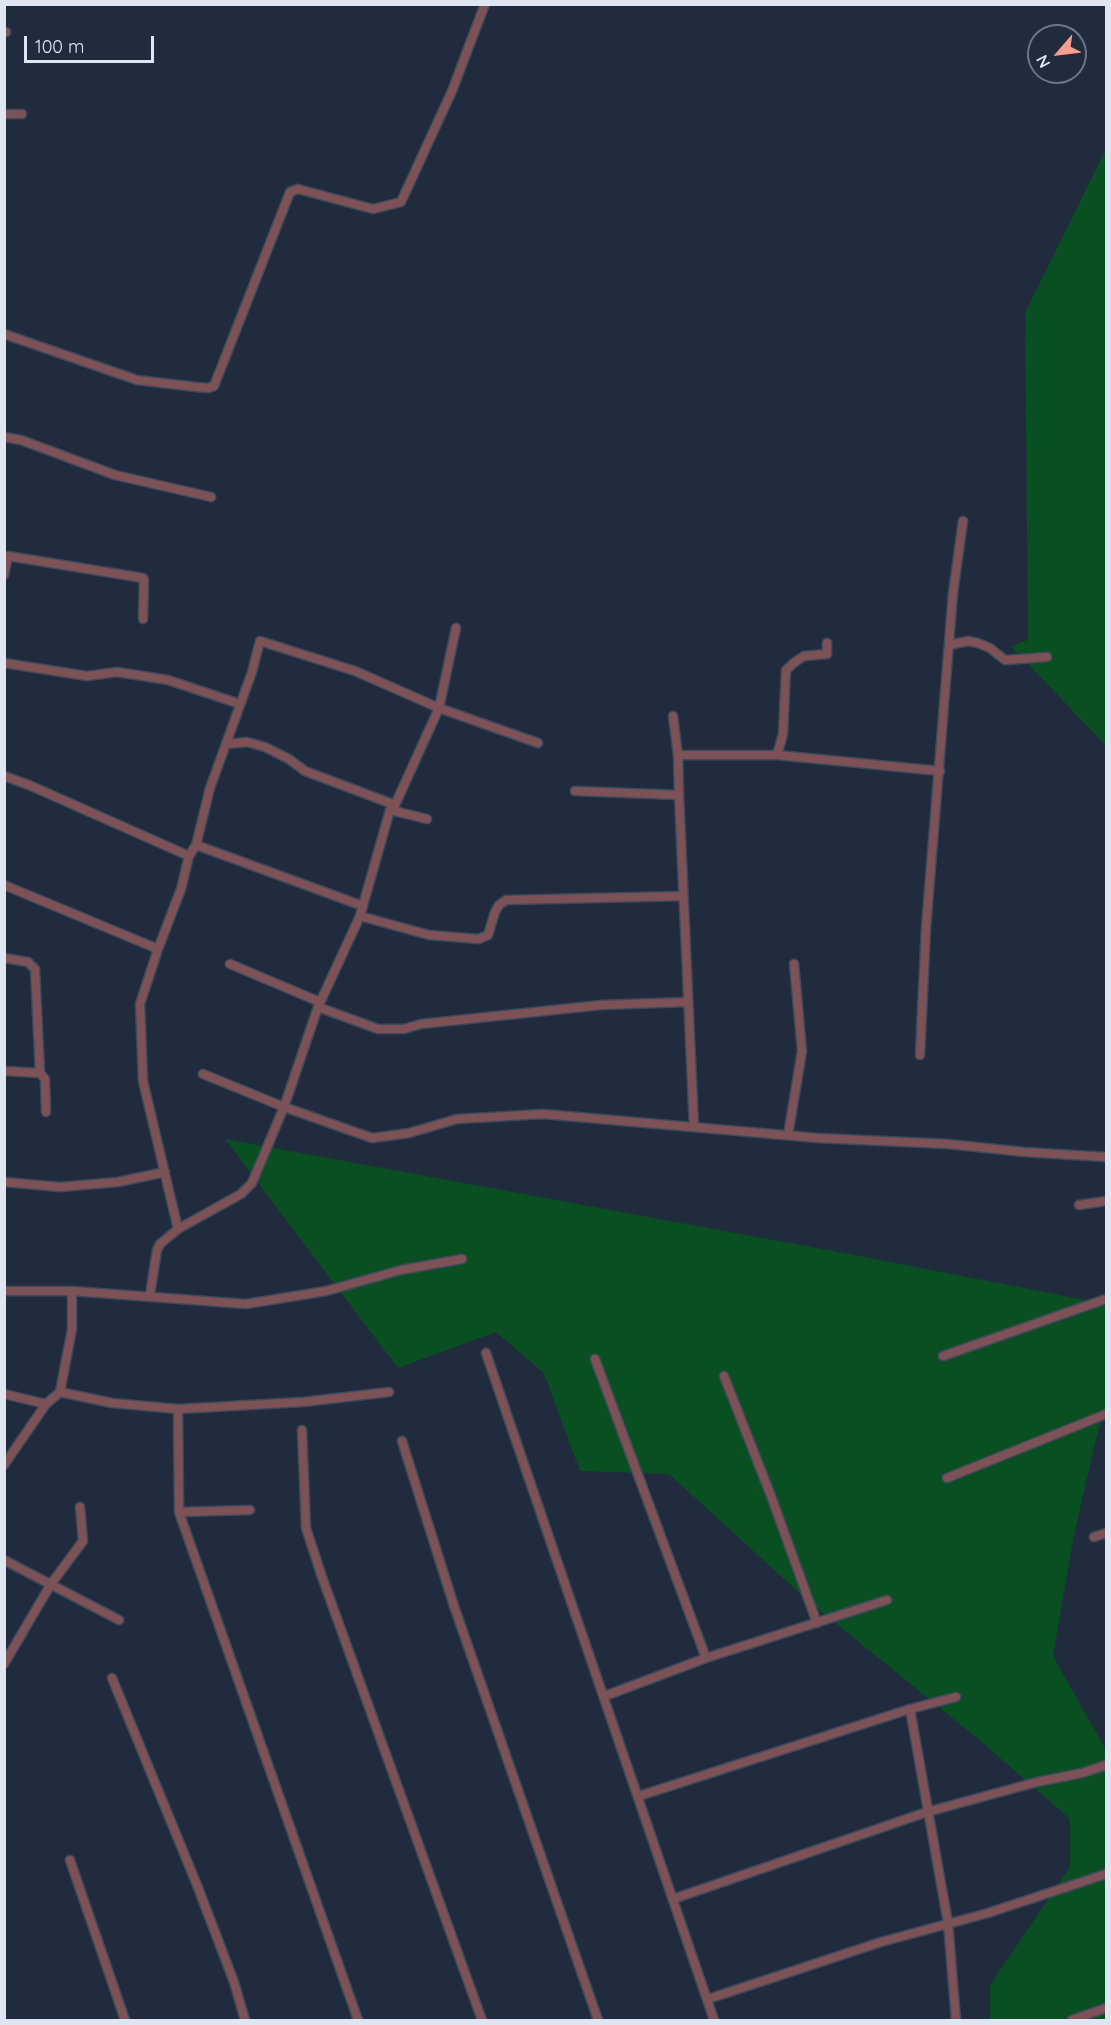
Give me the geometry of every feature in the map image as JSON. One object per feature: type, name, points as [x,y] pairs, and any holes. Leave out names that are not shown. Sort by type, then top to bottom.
[{"type":"street","points":[[4,334],[137,380],[208,388],[214,386],[290,192],[298,189],[373,209],[401,202],[452,91],[485,4]]},
{"type":"street","points":[[4,114],[22,114]]},
{"type":"street","points":[[4,437],[21,440],[115,475],[211,497]]},
{"type":"street","points":[[920,1055],[926,928],[953,593],[963,521]]},
{"type":"street","points":[[4,575],[6,555],[143,578],[143,619]]},
{"type":"street","points":[[150,1295],[160,1244],[178,1229],[248,1189],[252,1183],[284,1107],[319,1005],[360,916],[393,808],[439,708],[456,628]]},
{"type":"street","points":[[178,1229],[143,1081],[140,1004],[181,889],[189,855],[196,845],[210,788],[260,641],[355,671],[439,708],[538,743]]},
{"type":"street","points":[[949,645],[968,641],[978,643],[990,648],[1005,660],[1047,657]]},
{"type":"street","points":[[777,755],[783,734],[786,670],[804,657],[827,654],[827,643]]},
{"type":"street","points":[[4,663],[87,676],[117,672],[168,680],[240,704]]},
{"type":"street","points":[[673,716],[678,755],[694,1127]]},
{"type":"street","points":[[226,744],[247,742],[265,747],[289,759],[305,771],[393,808],[427,819]]},
{"type":"street","points":[[678,755],[777,755],[940,771]]},
{"type":"street","points":[[4,776],[189,855]]},
{"type":"street","points":[[574,791],[680,795]]},
{"type":"street","points":[[196,845],[363,906]]},
{"type":"street","points":[[4,885],[158,949]]},
{"type":"street","points":[[360,916],[429,935],[479,939],[488,935],[495,912],[506,900],[683,896]]},
{"type":"street","points":[[4,958],[28,962],[35,969],[40,1073],[45,1079],[46,1112]]},
{"type":"street","points":[[230,964],[378,1029],[404,1029],[421,1024],[601,1005],[687,1002]]},
{"type":"street","points":[[788,1135],[802,1051],[794,964]]},
{"type":"street","points":[[4,1071],[40,1073]]},
{"type":"street","points":[[203,1074],[284,1107],[372,1137],[409,1133],[456,1119],[543,1114],[788,1135],[948,1144],[1059,1155],[1107,1157]]},
{"type":"street","points":[[4,1182],[60,1187],[118,1182],[165,1172]]},
{"type":"street","points":[[1080,1205],[1107,1201]]},
{"type":"street","points":[[4,1291],[72,1291],[150,1295],[246,1304],[326,1291],[401,1270],[462,1259]]},
{"type":"street","points":[[4,1465],[46,1404],[60,1392],[72,1329],[72,1291]]},
{"type":"street","points":[[943,1356],[1107,1299]]},
{"type":"street","points":[[486,1353],[714,2020]]},
{"type":"street","points":[[595,1359],[706,1658]]},
{"type":"street","points":[[724,1376],[817,1623]]},
{"type":"street","points":[[60,1392],[112,1403],[177,1409],[303,1402],[389,1392]]},
{"type":"street","points":[[4,1394],[46,1404]]},
{"type":"street","points":[[177,1409],[179,1512],[358,2020]]},
{"type":"street","points":[[947,1478],[1107,1414]]},
{"type":"street","points":[[302,1430],[306,1528],[482,2020]]},
{"type":"street","points":[[402,1441],[454,1606],[598,2020]]},
{"type":"street","points":[[4,1664],[51,1584],[83,1541],[80,1507]]},
{"type":"street","points":[[179,1512],[250,1510]]},
{"type":"street","points":[[1094,1538],[1107,1533]]},
{"type":"street","points":[[4,1560],[119,1620]]},
{"type":"street","points":[[604,1696],[706,1658],[887,1600]]},
{"type":"street","points":[[112,1678],[201,1896],[234,1983],[245,2020]]},
{"type":"street","points":[[639,1796],[910,1709],[956,1697]]},
{"type":"street","points":[[910,1709],[948,1923],[956,2020]]},
{"type":"street","points":[[673,1899],[927,1812],[1107,1765]]},
{"type":"street","points":[[70,1860],[125,2020]]},
{"type":"street","points":[[708,2000],[881,1942],[988,1914],[1107,1874]]},
{"type":"street","points":[[1072,2020],[1107,2008]]},
{"type":"green space","points":[[1106,149],[1106,746],[1011,646],[1028,640],[1025,313]]},
{"type":"green space","points":[[225,1139],[844,1253],[1106,1304],[1106,1404],[1074,1535],[1053,1656],[1106,1750],[1106,2020],[990,2020],[990,1985],[1070,1867],[1070,1819],[983,1743],[806,1599],[669,1474],[580,1471],[544,1373],[496,1332],[398,1368]]}]
